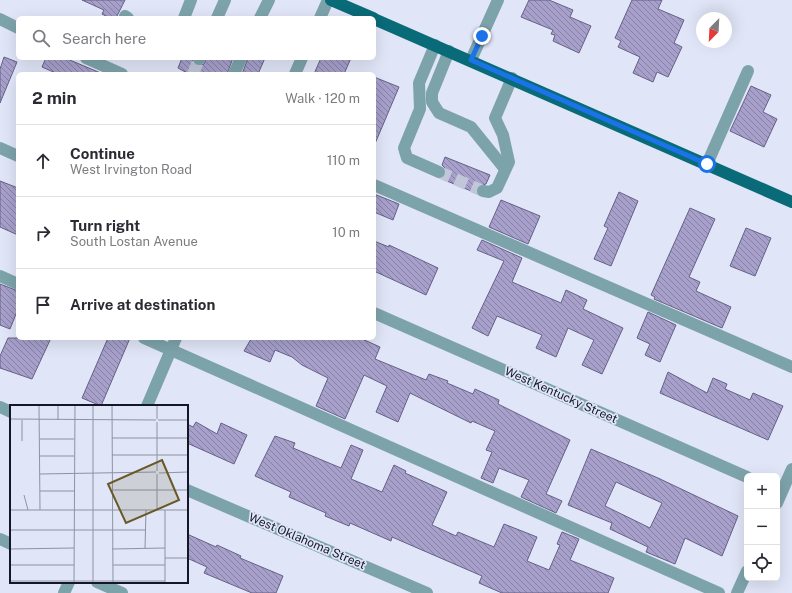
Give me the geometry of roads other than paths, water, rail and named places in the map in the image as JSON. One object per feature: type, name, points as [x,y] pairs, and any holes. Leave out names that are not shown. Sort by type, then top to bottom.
[{"type":"main road","points":[[330,0],[368,16]]},
{"type":"main road","points":[[376,19],[792,202]]},
{"type":"street","points":[[185,16],[191,0]]},
{"type":"street","points":[[218,16],[225,0]]},
{"type":"street","points":[[261,16],[269,0]]},
{"type":"street","points":[[321,16],[330,0]]},
{"type":"street","points":[[471,60],[498,0]]},
{"type":"street","points":[[0,20],[16,27]]},
{"type":"street","points":[[435,45],[418,83],[420,109],[404,148],[407,158],[439,172]]},
{"type":"street","points":[[448,51],[432,93],[432,102],[439,113],[471,127],[505,169]]},
{"type":"street","points":[[90,60],[118,72]]},
{"type":"street","points":[[235,72],[240,60]]},
{"type":"street","points":[[296,72],[301,60]]},
{"type":"street","points":[[707,164],[748,71]]},
{"type":"street","points":[[483,191],[489,192],[496,188],[508,162],[503,135],[495,118],[512,78]]},
{"type":"street","points":[[0,148],[16,155]]},
{"type":"street","points":[[376,186],[792,367]]},
{"type":"street","points":[[0,276],[16,283]]},
{"type":"street","name":"West Kentucky Street","points":[[376,314],[744,476]]},
{"type":"street","points":[[148,340],[719,593]]},
{"type":"street","points":[[146,405],[175,340]]},
{"type":"street","points":[[0,407],[10,412]]},
{"type":"street","points":[[780,491],[792,469]]},
{"type":"street","name":"West Oklahoma Street","points":[[188,490],[427,593]]},
{"type":"street","points":[[0,539],[10,544]]},
{"type":"street","points":[[737,593],[744,578]]},
{"type":"street","points":[[64,593],[69,583]]},
{"type":"street","points":[[99,583],[122,593]]},
{"type":"tunnel","points":[[194,72],[199,60]]},
{"type":"tunnel","points":[[439,172],[483,191]]}]
